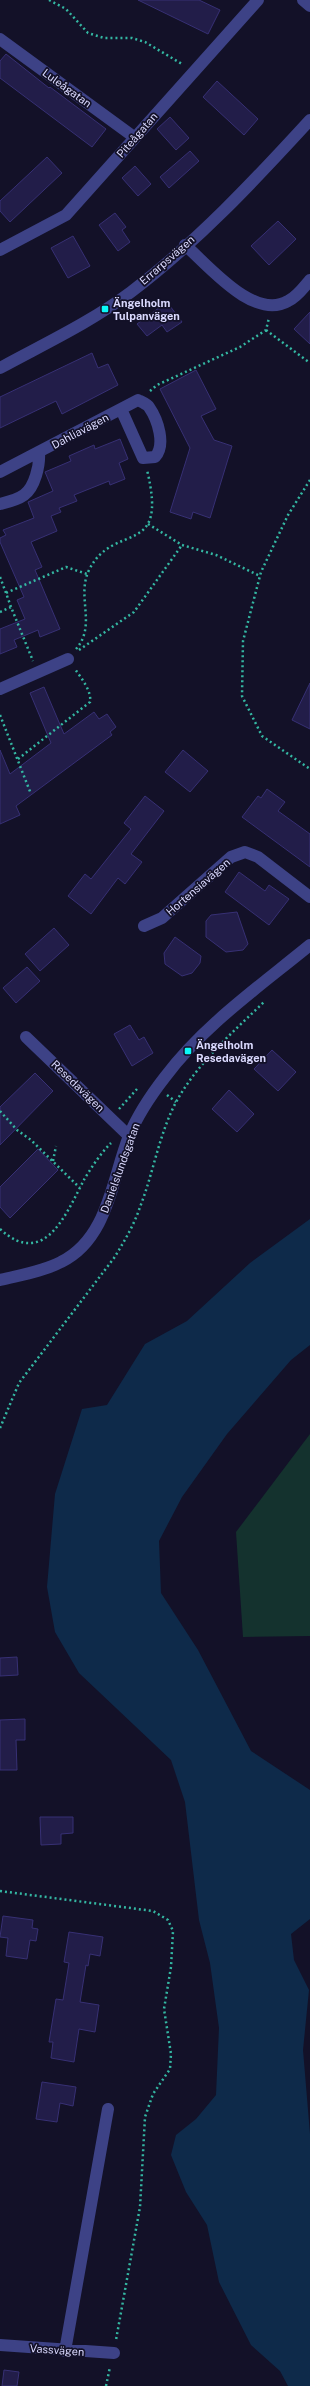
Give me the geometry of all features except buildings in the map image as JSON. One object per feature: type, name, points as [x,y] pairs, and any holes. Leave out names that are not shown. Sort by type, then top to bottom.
[{"type":"street","points":[[303,0],[310,6]]},
{"type":"street","name":"Piteågatan","points":[[0,250],[66,215],[252,2]]},
{"type":"street","name":"Luleågatan","points":[[0,38],[134,137]]},
{"type":"street","name":"Errarpsvägen","points":[[0,368],[105,309],[132,291],[185,245],[251,184],[310,120]]},
{"type":"street","points":[[185,245],[240,294],[260,305],[272,306],[288,302],[310,280]]},
{"type":"street","points":[[138,400],[149,406],[162,439],[160,451],[155,457],[143,458]]},
{"type":"street","name":"Dahliavägen","points":[[0,472],[138,400]]},
{"type":"street","name":"Dahliavägen","points":[[121,409],[143,458]]},
{"type":"street","name":"Dahliavägen","points":[[0,504],[20,498],[27,493],[38,470],[39,452]]},
{"type":"street","points":[[0,689],[68,659]]},
{"type":"street","name":"Hortensiavägen","points":[[144,926],[162,918],[231,857],[245,852],[258,857],[310,897]]},
{"type":"street","name":"Danielslundsgatan","points":[[0,1280],[44,1270],[62,1262],[88,1239],[102,1218],[129,1136],[146,1104],[166,1076],[188,1051],[224,1015],[310,945]]},
{"type":"street","name":"Resedavägen","points":[[26,1037],[129,1136]]},
{"type":"street","points":[[65,2351],[108,2109]]},
{"type":"street","name":"Vassvägen","points":[[0,2345],[65,2351],[114,2353]]},
{"type":"path","points":[[49,0],[66,9],[88,32],[104,38],[132,38],[145,42],[193,71]]},
{"type":"path","points":[[138,400],[157,385],[240,347],[266,330],[272,306]]},
{"type":"path","points":[[266,330],[310,363]]},
{"type":"path","points":[[143,458],[152,498],[152,513],[148,524],[142,532],[114,545],[100,555],[87,574],[84,587],[86,629],[79,646],[72,655],[134,612],[182,545]]},
{"type":"path","points":[[310,480],[288,515],[260,576],[243,641],[242,696],[262,736],[310,769]]},
{"type":"path","points":[[148,524],[182,545],[216,555],[260,576]]},
{"type":"path","points":[[6,593],[66,567],[87,574]]},
{"type":"path","points":[[0,576],[38,672]]},
{"type":"path","points":[[0,612],[11,607]]},
{"type":"path","points":[[18,759],[90,702],[91,698],[84,683],[68,659]]},
{"type":"path","points":[[0,715],[31,794]]},
{"type":"path","points":[[0,1428],[20,1383],[114,1258],[124,1241],[140,1208],[161,1137],[176,1102],[210,1056],[271,995]]},
{"type":"path","points":[[111,1118],[142,1084]]},
{"type":"path","points":[[0,1111],[16,1130],[31,1140],[80,1188]]},
{"type":"path","points":[[0,1229],[13,1239],[24,1242],[45,1238],[62,1223],[92,1167],[110,1144],[118,1137],[129,1136]]},
{"type":"path","points":[[53,1161],[56,1146]]},
{"type":"path","points":[[0,1891],[153,1911],[168,1920],[173,1931],[171,1967],[164,2009],[171,2054],[170,2069],[153,2094],[145,2117],[140,2207],[114,2353],[106,2386]]},
{"type":"green space","points":[[310,1434],[310,1636],[243,1637],[236,1532]]},
{"type":"water","points":[[310,1219],[310,1345],[291,1360],[227,1434],[182,1497],[159,1541],[161,1593],[198,1650],[251,1751],[310,1790],[310,1919],[291,1934],[294,1960],[309,1990],[303,2050],[310,2134],[310,2386],[288,2386],[280,2371],[251,2345],[219,2282],[207,2225],[186,2192],[171,2155],[176,2135],[196,2119],[216,2095],[219,2028],[210,1963],[199,1920],[185,1802],[171,1760],[79,1673],[55,1632],[47,1587],[55,1494],[82,1409],[107,1405],[145,1344],[187,1321],[250,1263]]},
{"type":"place","name":"Ängelholm Tulpanvägen","points":[[105,309]]},
{"type":"place","name":"Ängelholm Resedavägen","points":[[188,1051]]}]
